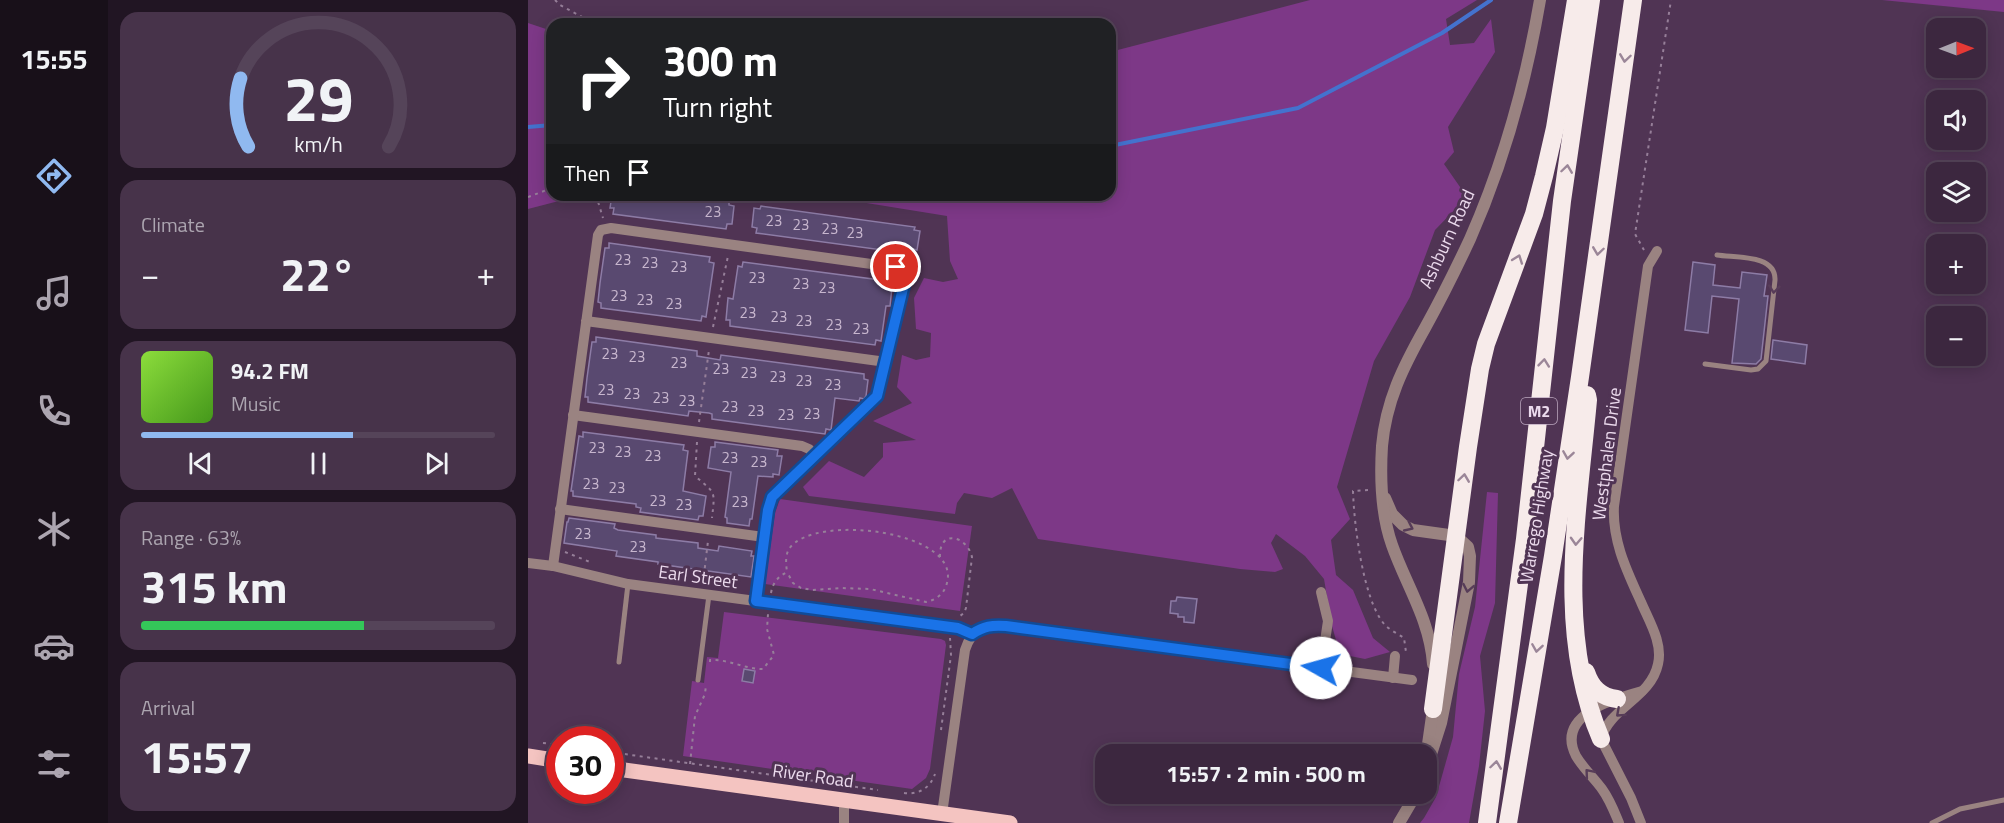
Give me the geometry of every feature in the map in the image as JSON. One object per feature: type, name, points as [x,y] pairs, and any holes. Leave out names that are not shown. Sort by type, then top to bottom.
[{"type":"highway","points":[[1433,709],[1480,369],[1486,345],[1519,259],[1544,176],[1555,129],[1576,0]]},
{"type":"highway","name":"Warrego Highway","points":[[1487,823],[1525,538],[1563,201],[1591,0]]},
{"type":"highway","name":"Warrego Highway","points":[[1508,823],[1580,377],[1633,0]]},
{"type":"highway","points":[[1580,377],[1588,400],[1576,535],[1575,626],[1580,674],[1590,711],[1601,739]]},
{"type":"highway","points":[[1575,626],[1585,668],[1592,685],[1602,695],[1617,699]]},
{"type":"main road","points":[[528,756],[546,759]]},
{"type":"main road","name":"River Road","points":[[624,770],[1010,823]]},
{"type":"street","name":"Ashburn Road","points":[[1428,744],[1433,709],[1432,649],[1421,609],[1398,562],[1385,525],[1381,462],[1384,430],[1391,398],[1405,363],[1448,284],[1483,207],[1508,139],[1527,68],[1540,0]]},
{"type":"street","points":[[553,566],[598,235],[602,230],[608,228],[901,269],[905,280],[877,396],[772,497],[768,510],[756,595]]},
{"type":"street","name":"Westphalen Drive","points":[[1601,739],[1606,726],[1645,690],[1658,666],[1658,645],[1620,551],[1613,523],[1650,261],[1657,251]]},
{"type":"street","points":[[586,321],[886,362]]},
{"type":"street","points":[[573,415],[802,446],[809,449],[815,456]]},
{"type":"street","name":"Ashburn Road","points":[[1382,489],[1392,514],[1402,525],[1413,530],[1456,536]]},
{"type":"street","points":[[560,509],[764,537]]},
{"type":"street","points":[[1434,744],[1441,723],[1470,578],[1470,553],[1466,545],[1456,536]]},
{"type":"street","name":"Earl Street","points":[[528,563],[553,566],[628,584],[709,595],[756,595],[958,628],[972,634]]},
{"type":"street","points":[[1321,668],[1328,621],[1322,592]]},
{"type":"street","points":[[942,814],[965,650],[972,634],[982,627],[1006,626],[1412,680]]},
{"type":"street","points":[[1393,678],[1395,656]]},
{"type":"street","points":[[1619,823],[1603,790],[1581,764],[1573,748],[1574,727],[1577,721],[1590,711],[1645,690]]},
{"type":"street","points":[[1601,739],[1641,823]]},
{"type":"street","points":[[844,800],[844,823]]},
{"type":"street","points":[[1399,823],[1410,804]]},
{"type":"lane","points":[[1705,364],[1751,370],[1758,369],[1766,361],[1775,280],[1772,268],[1762,261],[1717,255]]},
{"type":"lane","points":[[619,662],[628,584]]},
{"type":"lane","points":[[698,680],[709,595]]},
{"type":"lane","points":[[1932,823],[1960,809],[2004,800]]},
{"type":"path","points":[[555,0],[584,18]]},
{"type":"path","points":[[1650,261],[1635,234],[1671,0]]},
{"type":"path","points":[[528,197],[546,190]]},
{"type":"path","points":[[597,201],[608,228]]},
{"type":"path","points":[[1382,489],[1353,491],[1354,515],[1373,603],[1385,625],[1404,638],[1406,652],[1395,656]]},
{"type":"path","points":[[940,557],[944,540],[950,538],[960,540],[972,557],[966,608],[962,615],[952,616]]},
{"type":"path","points":[[555,550],[575,555],[595,564]]},
{"type":"path","points":[[756,595],[771,592]]},
{"type":"path","points":[[940,732],[951,655],[950,636]]},
{"type":"path","points":[[538,742],[546,743]]},
{"type":"path","points":[[624,754],[880,790]]},
{"type":"path","points":[[904,793],[910,794],[925,789],[931,783],[936,765]]},
{"type":"shaded area","points":[[1310,0],[1477,0],[1446,19],[1450,45],[1474,43],[1491,19],[1495,52],[1448,127],[1454,152],[1444,164],[1467,197],[1435,230],[1410,297],[1374,361],[1337,487],[1350,519],[1331,540],[1336,575],[1353,590],[1373,638],[1390,652],[1365,659],[1340,654],[1332,626],[1324,579],[1305,556],[1276,534],[1271,543],[1283,569],[1275,572],[1240,569],[1038,539],[1012,488],[992,498],[964,493],[957,503],[955,514],[809,496],[803,487],[829,461],[864,477],[883,457],[883,443],[916,440],[873,421],[912,403],[897,387],[902,355],[916,360],[930,357],[931,333],[916,329],[914,298],[924,278],[943,282],[958,279],[950,261],[947,216],[854,201],[1116,201],[1116,50]]},
{"type":"shaded area","points":[[1882,0],[2004,0],[2004,12]]},
{"type":"shaded area","points":[[712,16],[726,18],[684,18]]},
{"type":"shaded area","points":[[528,23],[546,29],[546,201],[559,201],[528,209]]},
{"type":"shaded area","points":[[1487,492],[1498,493],[1495,603],[1480,656],[1485,711],[1479,766],[1469,823],[1420,823],[1432,804],[1437,804],[1437,793],[1453,737],[1459,674],[1475,607]]},
{"type":"shaded area","points":[[780,499],[972,526],[960,611],[765,584],[775,513]]},
{"type":"shaded area","points":[[724,612],[945,641],[930,769],[926,778],[912,789],[683,756],[692,681],[704,683],[707,657],[718,658]]},
{"type":"building","points":[[611,201],[722,201],[734,206],[732,224],[727,224],[726,229],[613,214],[614,208],[610,208]]},
{"type":"building","points":[[761,206],[915,227],[914,230],[920,231],[917,250],[913,249],[912,254],[756,233],[757,228],[752,227],[754,208],[760,209]]},
{"type":"building","points":[[609,243],[710,257],[709,262],[714,263],[706,317],[702,316],[701,321],[601,308],[601,303],[598,302],[600,283],[605,248],[609,248]]},
{"type":"building","points":[[743,262],[888,281],[888,287],[892,287],[890,306],[886,306],[881,341],[876,340],[875,345],[730,326],[730,320],[726,320],[728,298],[733,299],[738,266],[742,267]]},
{"type":"building","points":[[1693,262],[1715,265],[1713,285],[1740,288],[1742,272],[1767,275],[1764,296],[1768,296],[1761,359],[1756,364],[1732,363],[1739,299],[1712,296],[1708,333],[1685,330]]},
{"type":"building","points":[[596,337],[697,351],[697,356],[720,360],[721,355],[864,374],[864,379],[868,380],[866,396],[864,399],[860,398],[859,401],[835,398],[831,430],[826,429],[825,434],[712,419],[712,414],[709,413],[689,411],[688,416],[588,402],[588,397],[585,397],[587,378],[592,342],[596,342]]},
{"type":"building","points":[[1773,340],[1807,345],[1805,364],[1771,359]]},
{"type":"building","points":[[583,432],[684,445],[683,450],[688,451],[683,491],[706,496],[703,516],[699,516],[698,520],[640,512],[641,508],[636,507],[636,504],[573,496],[573,491],[571,491],[579,436],[583,437]]},
{"type":"building","points":[[715,442],[778,450],[777,456],[782,456],[779,475],[758,476],[749,526],[727,523],[725,517],[731,472],[708,468],[711,447],[715,447]]},
{"type":"building","points":[[569,518],[615,524],[614,528],[618,530],[656,535],[656,538],[698,543],[698,548],[718,551],[719,546],[752,551],[751,556],[754,556],[751,577],[658,564],[658,562],[616,556],[617,551],[564,543]]},
{"type":"building","points":[[1177,597],[1197,599],[1194,623],[1184,622],[1184,617],[1170,613],[1171,601],[1176,601]]},
{"type":"building","points":[[744,669],[755,671],[753,683],[742,681]]},
{"type":"waterway","points":[[1116,145],[1298,108],[1442,33],[1491,0]]},
{"type":"waterway","points":[[528,127],[546,126]]},
{"type":"route","points":[[896,267],[904,272],[905,280],[878,394],[772,497],[768,510],[756,601],[958,628],[972,634],[982,627],[1006,626],[1321,668]]}]
